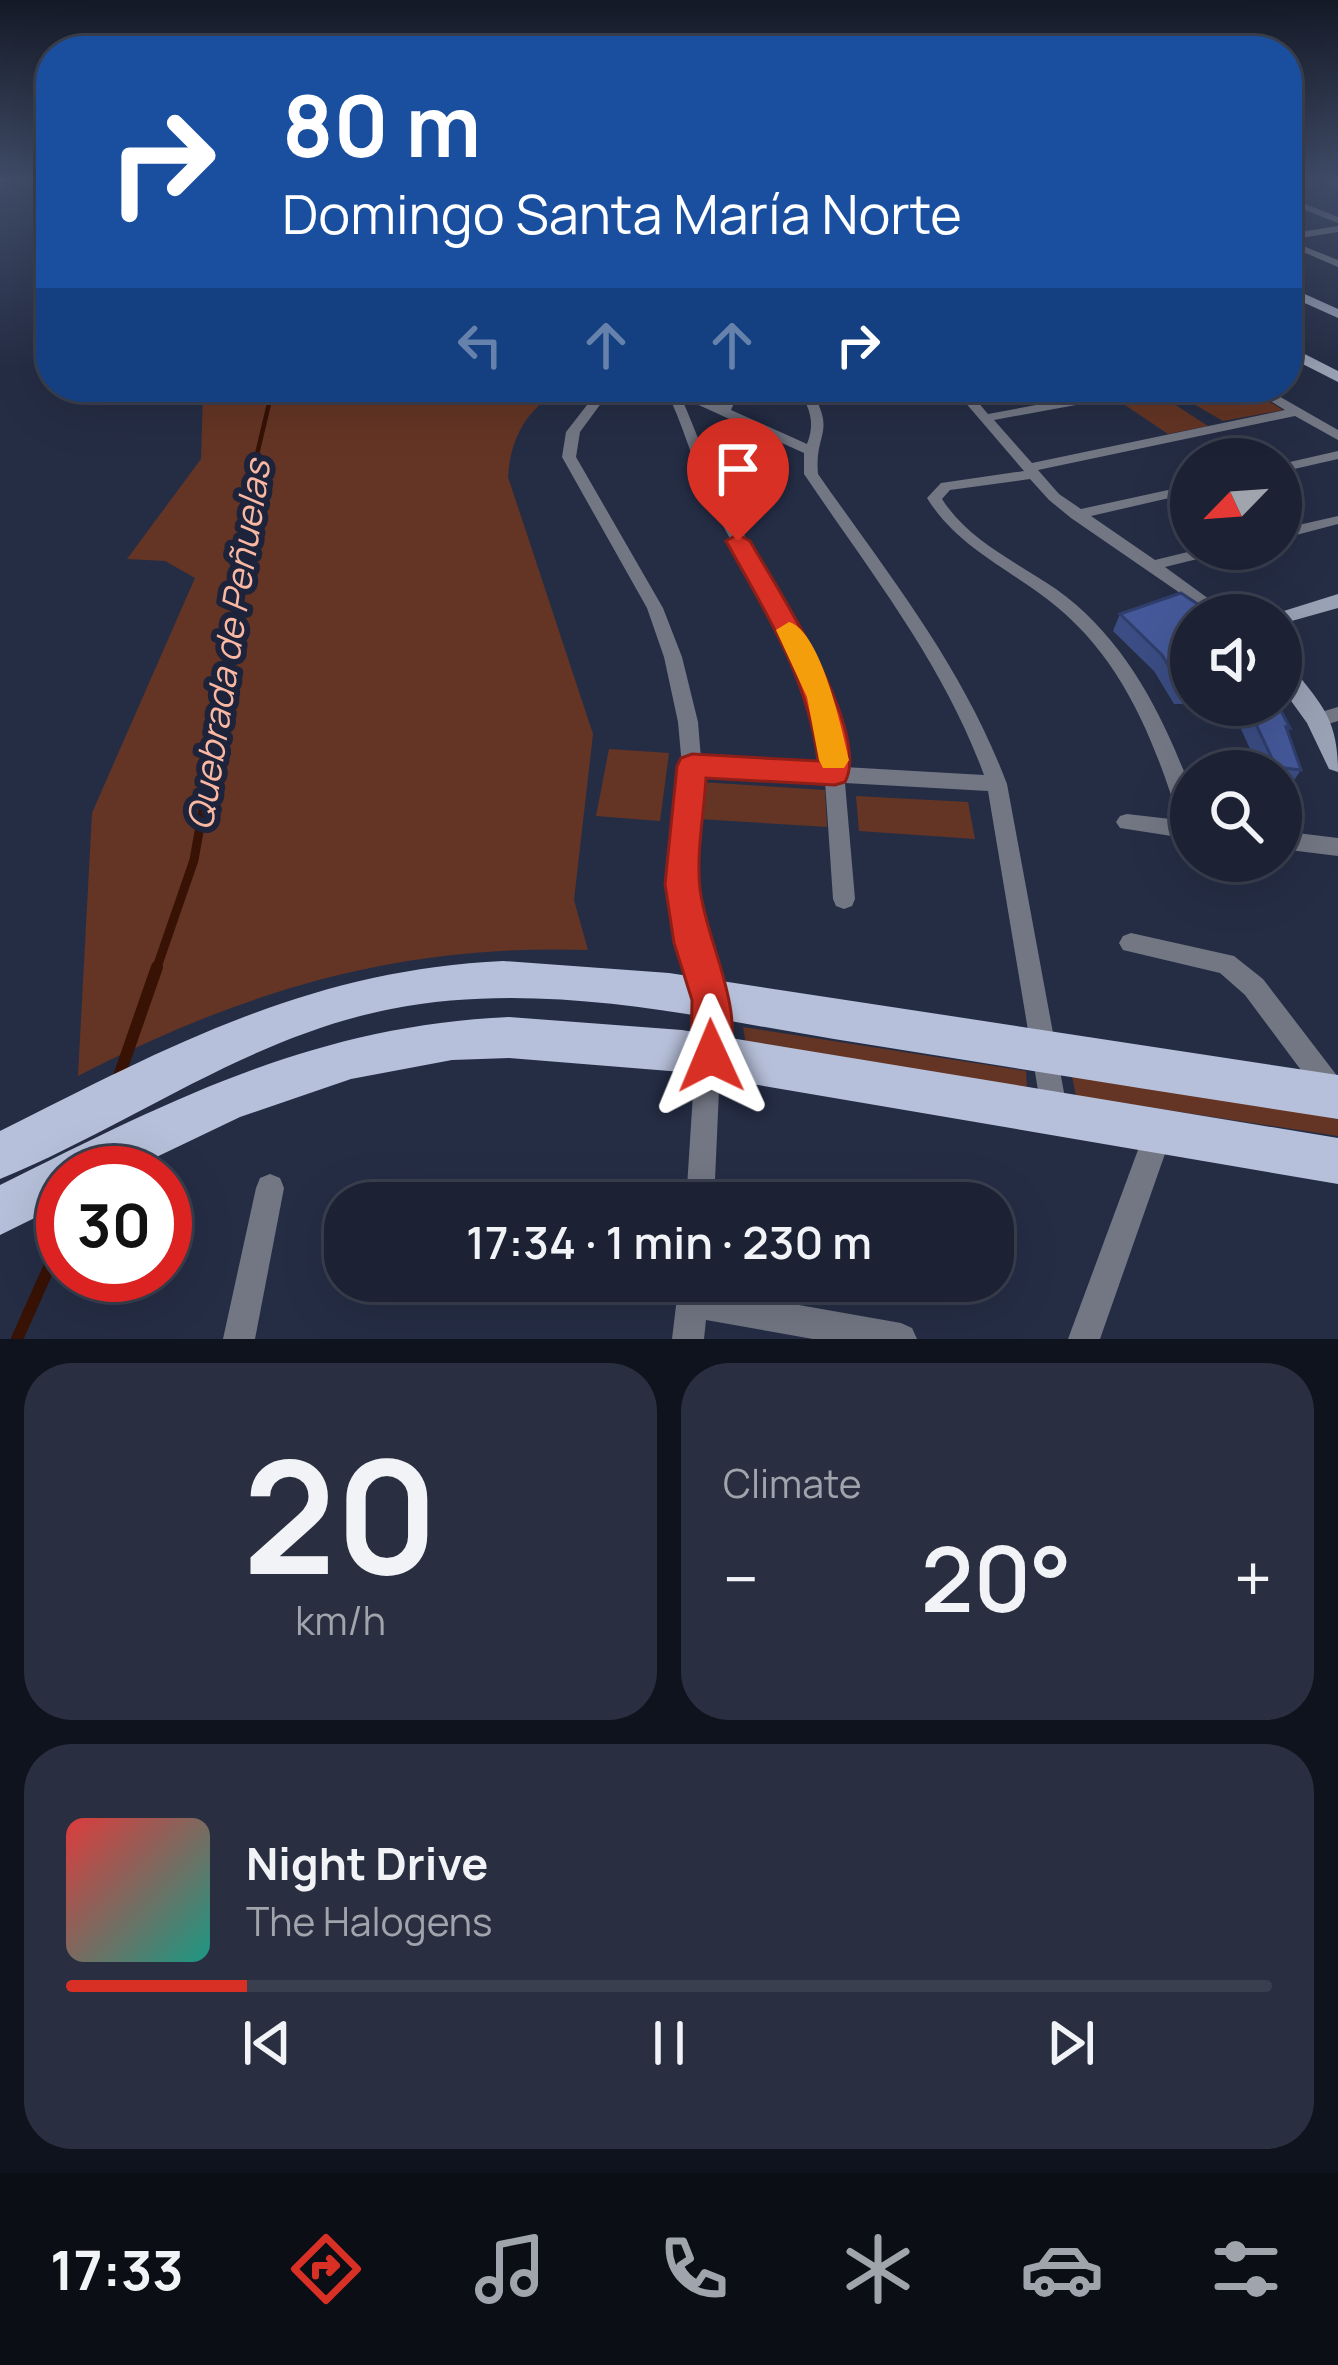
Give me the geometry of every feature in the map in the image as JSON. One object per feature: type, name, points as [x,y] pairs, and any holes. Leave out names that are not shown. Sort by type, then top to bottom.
[{"type":"main road","points":[[1302,297],[1338,314]]},
{"type":"main road","points":[[1302,358],[1338,377]]},
{"type":"main road","points":[[1302,611],[1338,601]]},
{"type":"main road","points":[[1302,690],[1328,717],[1338,763]]},
{"type":"main road","points":[[0,1156],[231,1040],[337,1003],[481,979],[615,984],[1337,1097]]},
{"type":"main road","points":[[128,1146],[201,1109],[343,1059],[397,1047],[504,1036],[608,1042],[711,1056],[1338,1161]]},
{"type":"main road","points":[[0,1211],[36,1193]]},
{"type":"street","points":[[1302,247],[1338,264]]},
{"type":"street","points":[[595,402],[578,424],[569,457],[665,632],[681,683],[692,766],[682,884],[688,928],[711,1000],[702,1182]]},
{"type":"street","points":[[677,402],[716,497],[811,671],[828,721],[844,899]]},
{"type":"street","points":[[702,402],[812,452]]},
{"type":"street","points":[[724,412],[728,402]]},
{"type":"street","points":[[811,402],[820,417],[809,468],[815,481],[947,668],[977,728],[997,784],[1055,1114]]},
{"type":"street","points":[[971,402],[1076,515],[1193,594]]},
{"type":"street","points":[[985,418],[1071,402]]},
{"type":"street","points":[[1279,402],[1338,436]]},
{"type":"street","points":[[1170,769],[1150,712],[1117,656],[1058,598],[964,533],[934,498],[946,486],[1296,412]]},
{"type":"street","points":[[1302,463],[1338,455]]},
{"type":"street","points":[[1076,515],[1170,494]]},
{"type":"street","points":[[1302,529],[1338,520]]},
{"type":"street","points":[[1154,566],[1170,562]]},
{"type":"street","points":[[692,766],[997,784]]},
{"type":"street","points":[[1127,823],[1170,826]]},
{"type":"street","points":[[1302,843],[1338,847]]},
{"type":"street","points":[[1131,943],[1226,964],[1254,987],[1337,1097]]},
{"type":"street","points":[[1084,1339],[1159,1131]]},
{"type":"street","points":[[239,1339],[270,1188]]},
{"type":"street","points":[[688,1339],[692,1302]]},
{"type":"street","points":[[737,1302],[901,1339]]},
{"type":"shaded area","name":"Quebrada de Peñuelas","points":[[203,402],[544,402],[523,425],[508,477],[593,734],[574,900],[588,950],[452,955],[325,978],[202,1019],[78,1076],[92,813],[195,578],[165,561],[127,559],[201,459]]},
{"type":"shaded area","points":[[1120,402],[1171,402],[1208,426],[1168,434]]},
{"type":"shaded area","points":[[1190,402],[1269,402],[1283,410],[1223,421]]},
{"type":"shaded area","points":[[609,749],[669,753],[660,821],[596,816]]},
{"type":"shaded area","points":[[700,782],[825,790],[827,827],[698,819]]},
{"type":"shaded area","points":[[856,796],[968,802],[975,839],[859,831]]},
{"type":"shaded area","points":[[743,1027],[1026,1071],[1027,1088],[746,1045]]},
{"type":"shaded area","points":[[1072,1076],[1338,1116],[1338,1136],[1076,1096]]},
{"type":"building","points":[[1170,597],[1170,668],[1162,655],[1120,614]]},
{"type":"building","points":[[1257,726],[1289,726],[1294,750],[1268,750]]},
{"type":"waterway","name":"Quebrada de Peñuelas","points":[[253,471],[269,402]]},
{"type":"waterway","name":"Quebrada de Peñuelas","points":[[225,687],[254,524],[254,468]]},
{"type":"waterway","name":"Quebrada de Peñuelas","points":[[156,970],[194,860],[225,684]]},
{"type":"waterway","name":"Quebrada de Peñuelas","points":[[118,1079],[157,967]]},
{"type":"waterway","name":"Quebrada de Peñuelas","points":[[17,1339],[36,1296]]},
{"type":"slow traffic","points":[[789,630],[821,697],[834,760]]},
{"type":"route","points":[[711,1056],[711,1000],[692,943],[682,884],[692,766],[835,773],[828,721],[811,671],[738,541]]}]
